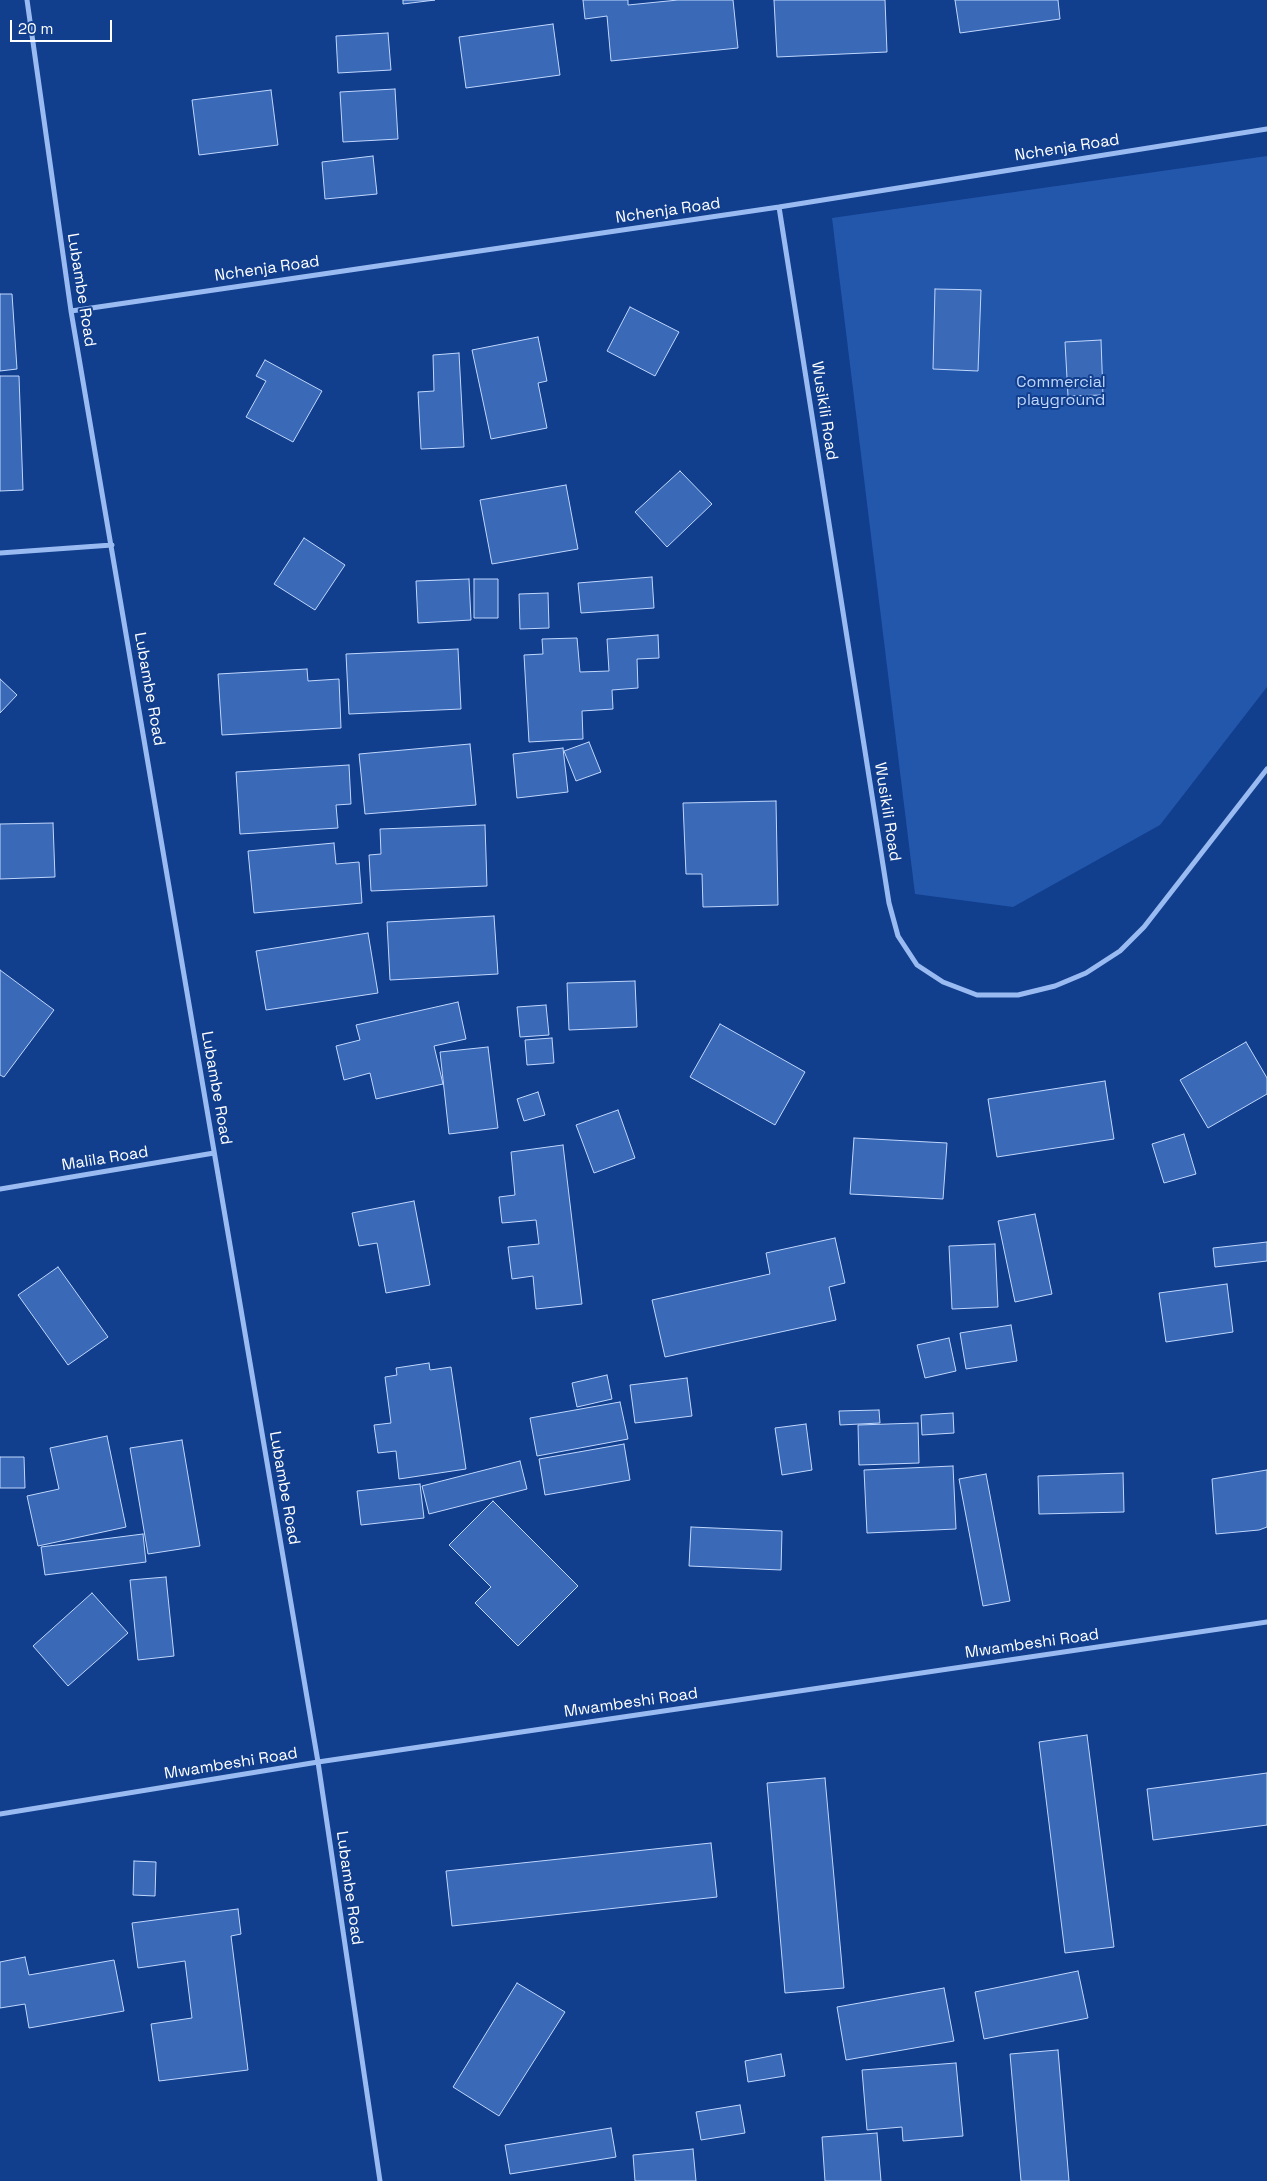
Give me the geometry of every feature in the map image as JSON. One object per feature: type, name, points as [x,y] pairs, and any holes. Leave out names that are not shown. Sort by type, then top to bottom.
[{"type":"street","name":"Lubambe Road","points":[[27,0],[71,311],[318,1762],[380,2181]]},
{"type":"street","name":"Nchenja Road","points":[[71,311],[779,207],[1267,128]]},
{"type":"street","name":"Wusikili Road","points":[[779,207],[889,903],[898,936],[917,965],[943,982],[978,995],[1018,995],[1055,986],[1086,973],[1120,951],[1144,927],[1267,769]]},
{"type":"street","points":[[0,553],[112,546]]},
{"type":"street","name":"Malila Road","points":[[0,1189],[214,1153]]},
{"type":"street","name":"Mwambeshi Road","points":[[0,1814],[318,1762],[1267,1622]]},
{"type":"green space","name":"Commercial playground","points":[[1267,156],[1267,687],[1160,825],[1013,907],[915,894],[832,218]]},
{"type":"building","points":[[403,0],[435,0],[403,4]]},
{"type":"building","points":[[583,0],[628,0],[628,5],[678,0],[733,0],[738,48],[611,61],[607,16],[585,19]]},
{"type":"building","points":[[774,0],[885,0],[887,52],[777,57]]},
{"type":"building","points":[[955,0],[1058,0],[1060,19],[960,33]]},
{"type":"building","points":[[553,24],[560,75],[466,88],[459,37]]},
{"type":"building","points":[[388,33],[391,70],[338,73],[336,36]]},
{"type":"building","points":[[395,89],[398,139],[343,142],[340,92]]},
{"type":"building","points":[[271,90],[278,145],[199,155],[192,100]]},
{"type":"building","points":[[373,156],[377,194],[325,199],[322,162]]},
{"type":"building","points":[[935,289],[981,290],[978,371],[933,369]]},
{"type":"building","points":[[0,294],[12,294],[17,369],[0,371]]},
{"type":"building","points":[[630,307],[679,332],[655,376],[607,351]]},
{"type":"building","points":[[538,337],[547,381],[538,383],[547,428],[491,439],[472,350]]},
{"type":"building","points":[[1101,340],[1103,395],[1068,396],[1065,342]]},
{"type":"building","points":[[459,353],[464,447],[421,449],[418,392],[434,391],[433,355]]},
{"type":"building","points":[[265,360],[322,391],[293,442],[246,417],[266,381],[256,376]]},
{"type":"building","points":[[0,376],[19,376],[23,490],[0,491]]},
{"type":"building","points":[[680,471],[712,504],[667,547],[635,512]]},
{"type":"building","points":[[566,485],[578,549],[492,564],[480,500]]},
{"type":"building","points":[[304,538],[345,565],[315,610],[274,584]]},
{"type":"building","points":[[652,577],[654,608],[581,613],[578,583]]},
{"type":"building","points":[[469,579],[471,620],[418,623],[416,581]]},
{"type":"building","points":[[474,579],[498,579],[498,618],[474,618]]},
{"type":"building","points":[[548,593],[549,628],[520,629],[519,594]]},
{"type":"building","points":[[658,635],[659,658],[637,659],[638,688],[612,690],[613,709],[582,711],[583,739],[529,742],[524,655],[543,654],[542,639],[577,638],[580,672],[609,671],[607,639]]},
{"type":"building","points":[[458,649],[461,709],[349,714],[346,654]]},
{"type":"building","points":[[307,669],[308,681],[339,679],[341,728],[222,735],[218,674]]},
{"type":"building","points":[[0,679],[17,695],[0,713]]},
{"type":"building","points":[[589,742],[601,772],[576,781],[564,751]]},
{"type":"building","points":[[470,744],[476,805],[365,814],[359,754]]},
{"type":"building","points":[[563,748],[568,792],[517,798],[513,754]]},
{"type":"building","points":[[349,765],[351,804],[336,805],[338,828],[240,834],[236,772]]},
{"type":"building","points":[[776,801],[778,905],[703,907],[702,874],[686,874],[683,803]]},
{"type":"building","points":[[53,823],[55,877],[0,879],[0,824]]},
{"type":"building","points":[[485,825],[487,886],[371,891],[369,855],[381,854],[380,829]]},
{"type":"building","points":[[334,843],[336,864],[359,862],[362,903],[254,913],[248,851]]},
{"type":"building","points":[[494,916],[498,974],[390,980],[387,922]]},
{"type":"building","points":[[368,933],[378,993],[266,1010],[256,951]]},
{"type":"building","points":[[0,970],[54,1010],[4,1077],[0,1075]]},
{"type":"building","points":[[635,981],[637,1027],[569,1030],[567,983]]},
{"type":"building","points":[[458,1002],[466,1039],[434,1046],[443,1084],[376,1099],[370,1073],[344,1080],[336,1046],[360,1040],[356,1025]]},
{"type":"building","points":[[546,1005],[549,1035],[520,1037],[517,1007]]},
{"type":"building","points":[[720,1024],[805,1072],[775,1125],[690,1077]]},
{"type":"building","points":[[552,1038],[554,1063],[527,1065],[525,1040]]},
{"type":"building","points":[[1246,1042],[1267,1078],[1267,1094],[1208,1128],[1180,1080]]},
{"type":"building","points":[[488,1047],[498,1128],[449,1134],[440,1052]]},
{"type":"building","points":[[1105,1081],[1114,1139],[997,1157],[988,1099]]},
{"type":"building","points":[[538,1092],[545,1115],[524,1121],[517,1099]]},
{"type":"building","points":[[618,1110],[635,1158],[594,1173],[576,1125]]},
{"type":"building","points":[[1184,1134],[1196,1174],[1164,1183],[1152,1144]]},
{"type":"building","points":[[854,1138],[947,1143],[943,1199],[850,1194]]},
{"type":"building","points":[[563,1145],[582,1304],[536,1309],[533,1276],[512,1279],[508,1247],[539,1244],[536,1220],[502,1223],[499,1197],[515,1195],[511,1152]]},
{"type":"building","points":[[414,1201],[430,1285],[386,1293],[377,1243],[359,1246],[352,1213]]},
{"type":"building","points":[[1035,1214],[1052,1294],[1015,1302],[998,1221]]},
{"type":"building","points":[[835,1238],[845,1283],[829,1287],[836,1320],[665,1357],[652,1300],[770,1274],[766,1253]]},
{"type":"building","points":[[1267,1242],[1267,1261],[1215,1267],[1213,1248]]},
{"type":"building","points":[[995,1244],[998,1307],[952,1309],[949,1246]]},
{"type":"building","points":[[58,1267],[108,1337],[68,1365],[18,1295]]},
{"type":"building","points":[[1227,1284],[1233,1332],[1166,1342],[1159,1293]]},
{"type":"building","points":[[1011,1325],[1017,1361],[966,1369],[960,1333]]},
{"type":"building","points":[[949,1338],[956,1371],[925,1378],[917,1345]]},
{"type":"building","points":[[429,1363],[430,1370],[451,1367],[466,1469],[399,1479],[396,1451],[378,1453],[374,1425],[391,1423],[385,1377],[397,1375],[396,1368]]},
{"type":"building","points":[[607,1375],[612,1399],[577,1407],[572,1383]]},
{"type":"building","points":[[687,1378],[692,1416],[635,1423],[630,1385]]},
{"type":"building","points":[[620,1402],[628,1439],[537,1456],[530,1418]]},
{"type":"building","points":[[879,1410],[880,1423],[840,1425],[839,1411]]},
{"type":"building","points":[[953,1413],[954,1433],[922,1435],[921,1415]]},
{"type":"building","points":[[918,1423],[919,1463],[859,1465],[858,1425]]},
{"type":"building","points":[[806,1424],[812,1470],[782,1475],[775,1428]]},
{"type":"building","points":[[107,1436],[126,1527],[38,1546],[27,1496],[59,1489],[50,1448]]},
{"type":"building","points":[[182,1440],[200,1546],[148,1554],[130,1448]]},
{"type":"building","points":[[624,1444],[630,1480],[545,1495],[539,1459]]},
{"type":"building","points":[[0,1457],[24,1457],[25,1488],[0,1488]]},
{"type":"building","points":[[520,1461],[527,1489],[429,1514],[422,1486]]},
{"type":"building","points":[[953,1466],[956,1529],[867,1533],[864,1470]]},
{"type":"building","points":[[1267,1470],[1267,1527],[1259,1530],[1216,1534],[1212,1479]]},
{"type":"building","points":[[1123,1473],[1124,1512],[1039,1514],[1038,1476]]},
{"type":"building","points":[[986,1474],[1010,1601],[983,1606],[959,1479]]},
{"type":"building","points":[[420,1484],[424,1518],[361,1525],[357,1491]]},
{"type":"building","points":[[493,1501],[578,1586],[518,1646],[475,1603],[491,1587],[449,1545]]},
{"type":"building","points":[[691,1527],[782,1531],[781,1570],[689,1566]]},
{"type":"building","points":[[143,1534],[146,1562],[45,1575],[41,1547]]},
{"type":"building","points":[[166,1577],[174,1656],[138,1660],[130,1580]]},
{"type":"building","points":[[92,1593],[128,1633],[68,1686],[33,1646]]},
{"type":"building","points":[[1087,1735],[1114,1947],[1065,1953],[1039,1742]]},
{"type":"building","points":[[1267,1773],[1267,1825],[1153,1840],[1147,1789]]},
{"type":"building","points":[[825,1778],[844,1988],[785,1993],[767,1783]]},
{"type":"building","points":[[711,1843],[717,1897],[452,1926],[446,1871]]},
{"type":"building","points":[[134,1861],[156,1862],[155,1896],[133,1895]]},
{"type":"building","points":[[238,1909],[241,1934],[231,1936],[248,2070],[159,2081],[151,2024],[192,2018],[185,1961],[138,1968],[132,1923]]},
{"type":"building","points":[[25,1957],[29,1975],[114,1960],[124,2011],[29,2028],[25,2004],[0,2008],[0,1962]]},
{"type":"building","points":[[1078,1971],[1088,2018],[984,2039],[975,1992]]},
{"type":"building","points":[[517,1983],[565,2012],[499,2116],[453,2087]]},
{"type":"building","points":[[944,1988],[954,2041],[846,2060],[837,2007]]},
{"type":"building","points":[[1058,2050],[1069,2181],[1021,2181],[1010,2054]]},
{"type":"building","points":[[781,2054],[785,2076],[748,2082],[745,2061]]},
{"type":"building","points":[[956,2063],[963,2136],[903,2141],[902,2127],[867,2130],[862,2070]]},
{"type":"building","points":[[740,2105],[745,2133],[701,2140],[696,2112]]},
{"type":"building","points":[[611,2128],[616,2157],[510,2174],[505,2145]]},
{"type":"building","points":[[877,2133],[881,2181],[825,2181],[822,2137]]},
{"type":"building","points":[[693,2149],[696,2181],[635,2181],[633,2155]]}]
